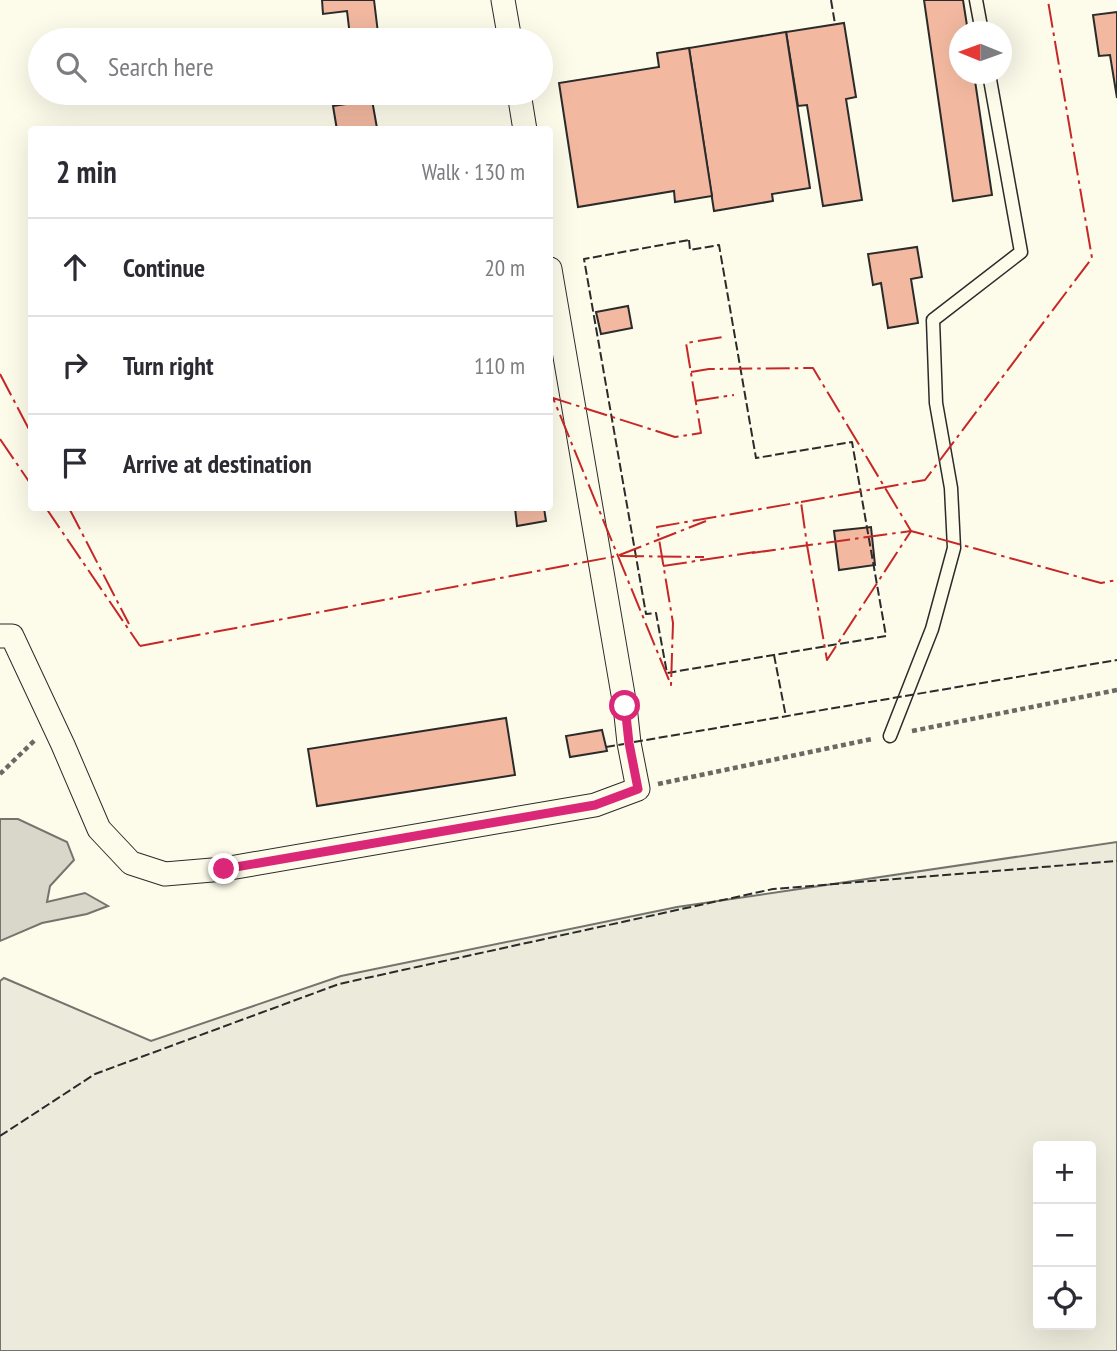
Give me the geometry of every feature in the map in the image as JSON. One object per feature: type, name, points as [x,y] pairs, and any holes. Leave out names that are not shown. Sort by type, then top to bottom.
[{"type":"street","points":[[503,0],[508,28]]},
{"type":"street","points":[[521,105],[524,126]]},
{"type":"street","points":[[0,636],[12,636],[99,829],[131,863],[165,874],[224,869],[595,805],[638,789],[553,286]]},
{"type":"lane","points":[[976,0],[980,21]]},
{"type":"lane","points":[[890,736],[932,629],[954,548],[951,488],[936,403],[933,320],[1021,251],[991,84]]},
{"type":"path","points":[[0,774],[52,723]]},
{"type":"shaded area","points":[[0,819],[18,819],[67,842],[74,860],[50,886],[47,902],[85,893],[108,906],[87,914],[42,923],[0,941]]},
{"type":"shaded area","points":[[1117,842],[1117,1351],[0,1351],[0,981],[4,978],[151,1041],[341,976],[677,907]]},
{"type":"building","points":[[322,0],[374,0],[377,28],[349,28],[347,11],[323,14]]},
{"type":"building","points":[[924,0],[963,0],[966,21],[949,21],[949,84],[975,84],[992,195],[953,201]]},
{"type":"building","points":[[1117,12],[1117,98],[1110,55],[1099,56],[1093,15]]},
{"type":"building","points":[[844,23],[856,97],[846,99],[862,200],[823,206],[807,105],[798,106],[786,32]]},
{"type":"building","points":[[786,32],[810,188],[772,194],[773,201],[714,211],[689,48]]},
{"type":"building","points":[[689,48],[712,196],[675,202],[674,191],[578,207],[559,83],[659,67],[657,53]]},
{"type":"building","points":[[373,105],[377,126],[336,126],[333,106]]},
{"type":"building","points":[[917,247],[922,277],[911,279],[918,323],[888,328],[881,283],[873,285],[868,254]]},
{"type":"building","points":[[628,306],[632,328],[601,334],[596,312]]},
{"type":"building","points":[[515,511],[544,511],[546,521],[517,526]]},
{"type":"building","points":[[871,527],[875,565],[839,570],[834,531]]},
{"type":"building","points":[[506,718],[515,775],[317,806],[308,749]]},
{"type":"building","points":[[602,730],[607,751],[570,757],[566,736]]},
{"type":"fence","points":[[831,0],[835,24]]},
{"type":"fence","points":[[689,240],[690,250],[719,245],[756,458],[852,442],[886,636],[667,673],[656,613],[646,614],[584,259],[689,240]]},
{"type":"fence","points":[[774,655],[786,717]]},
{"type":"fence","points":[[634,742],[1117,660]]},
{"type":"fence","points":[[606,747],[624,744]]},
{"type":"fence","points":[[0,1136],[95,1074],[339,984],[773,889],[1117,861]]},
{"type":"power","points":[[801,502],[925,480],[1092,258],[1048,1]]},
{"type":"power","points":[[691,372],[709,369],[813,368],[911,531],[827,660],[801,502],[657,527],[673,623],[671,685],[553,398],[675,437],[701,433],[686,343],[723,337]]},
{"type":"power","points":[[0,374],[28,427]]},
{"type":"power","points":[[695,401],[734,395]]},
{"type":"power","points":[[0,439],[28,480]]},
{"type":"power","points":[[48,511],[140,646]]},
{"type":"power","points":[[71,511],[129,624]]},
{"type":"power","points":[[140,646],[617,556],[706,521]]},
{"type":"power","points":[[752,553],[911,531],[1101,583],[1117,580]]},
{"type":"power","points":[[663,566],[755,552]]},
{"type":"power","points":[[620,556],[704,557]]},
{"type":"route","points":[[224,869],[595,805],[638,789],[625,706]]}]
